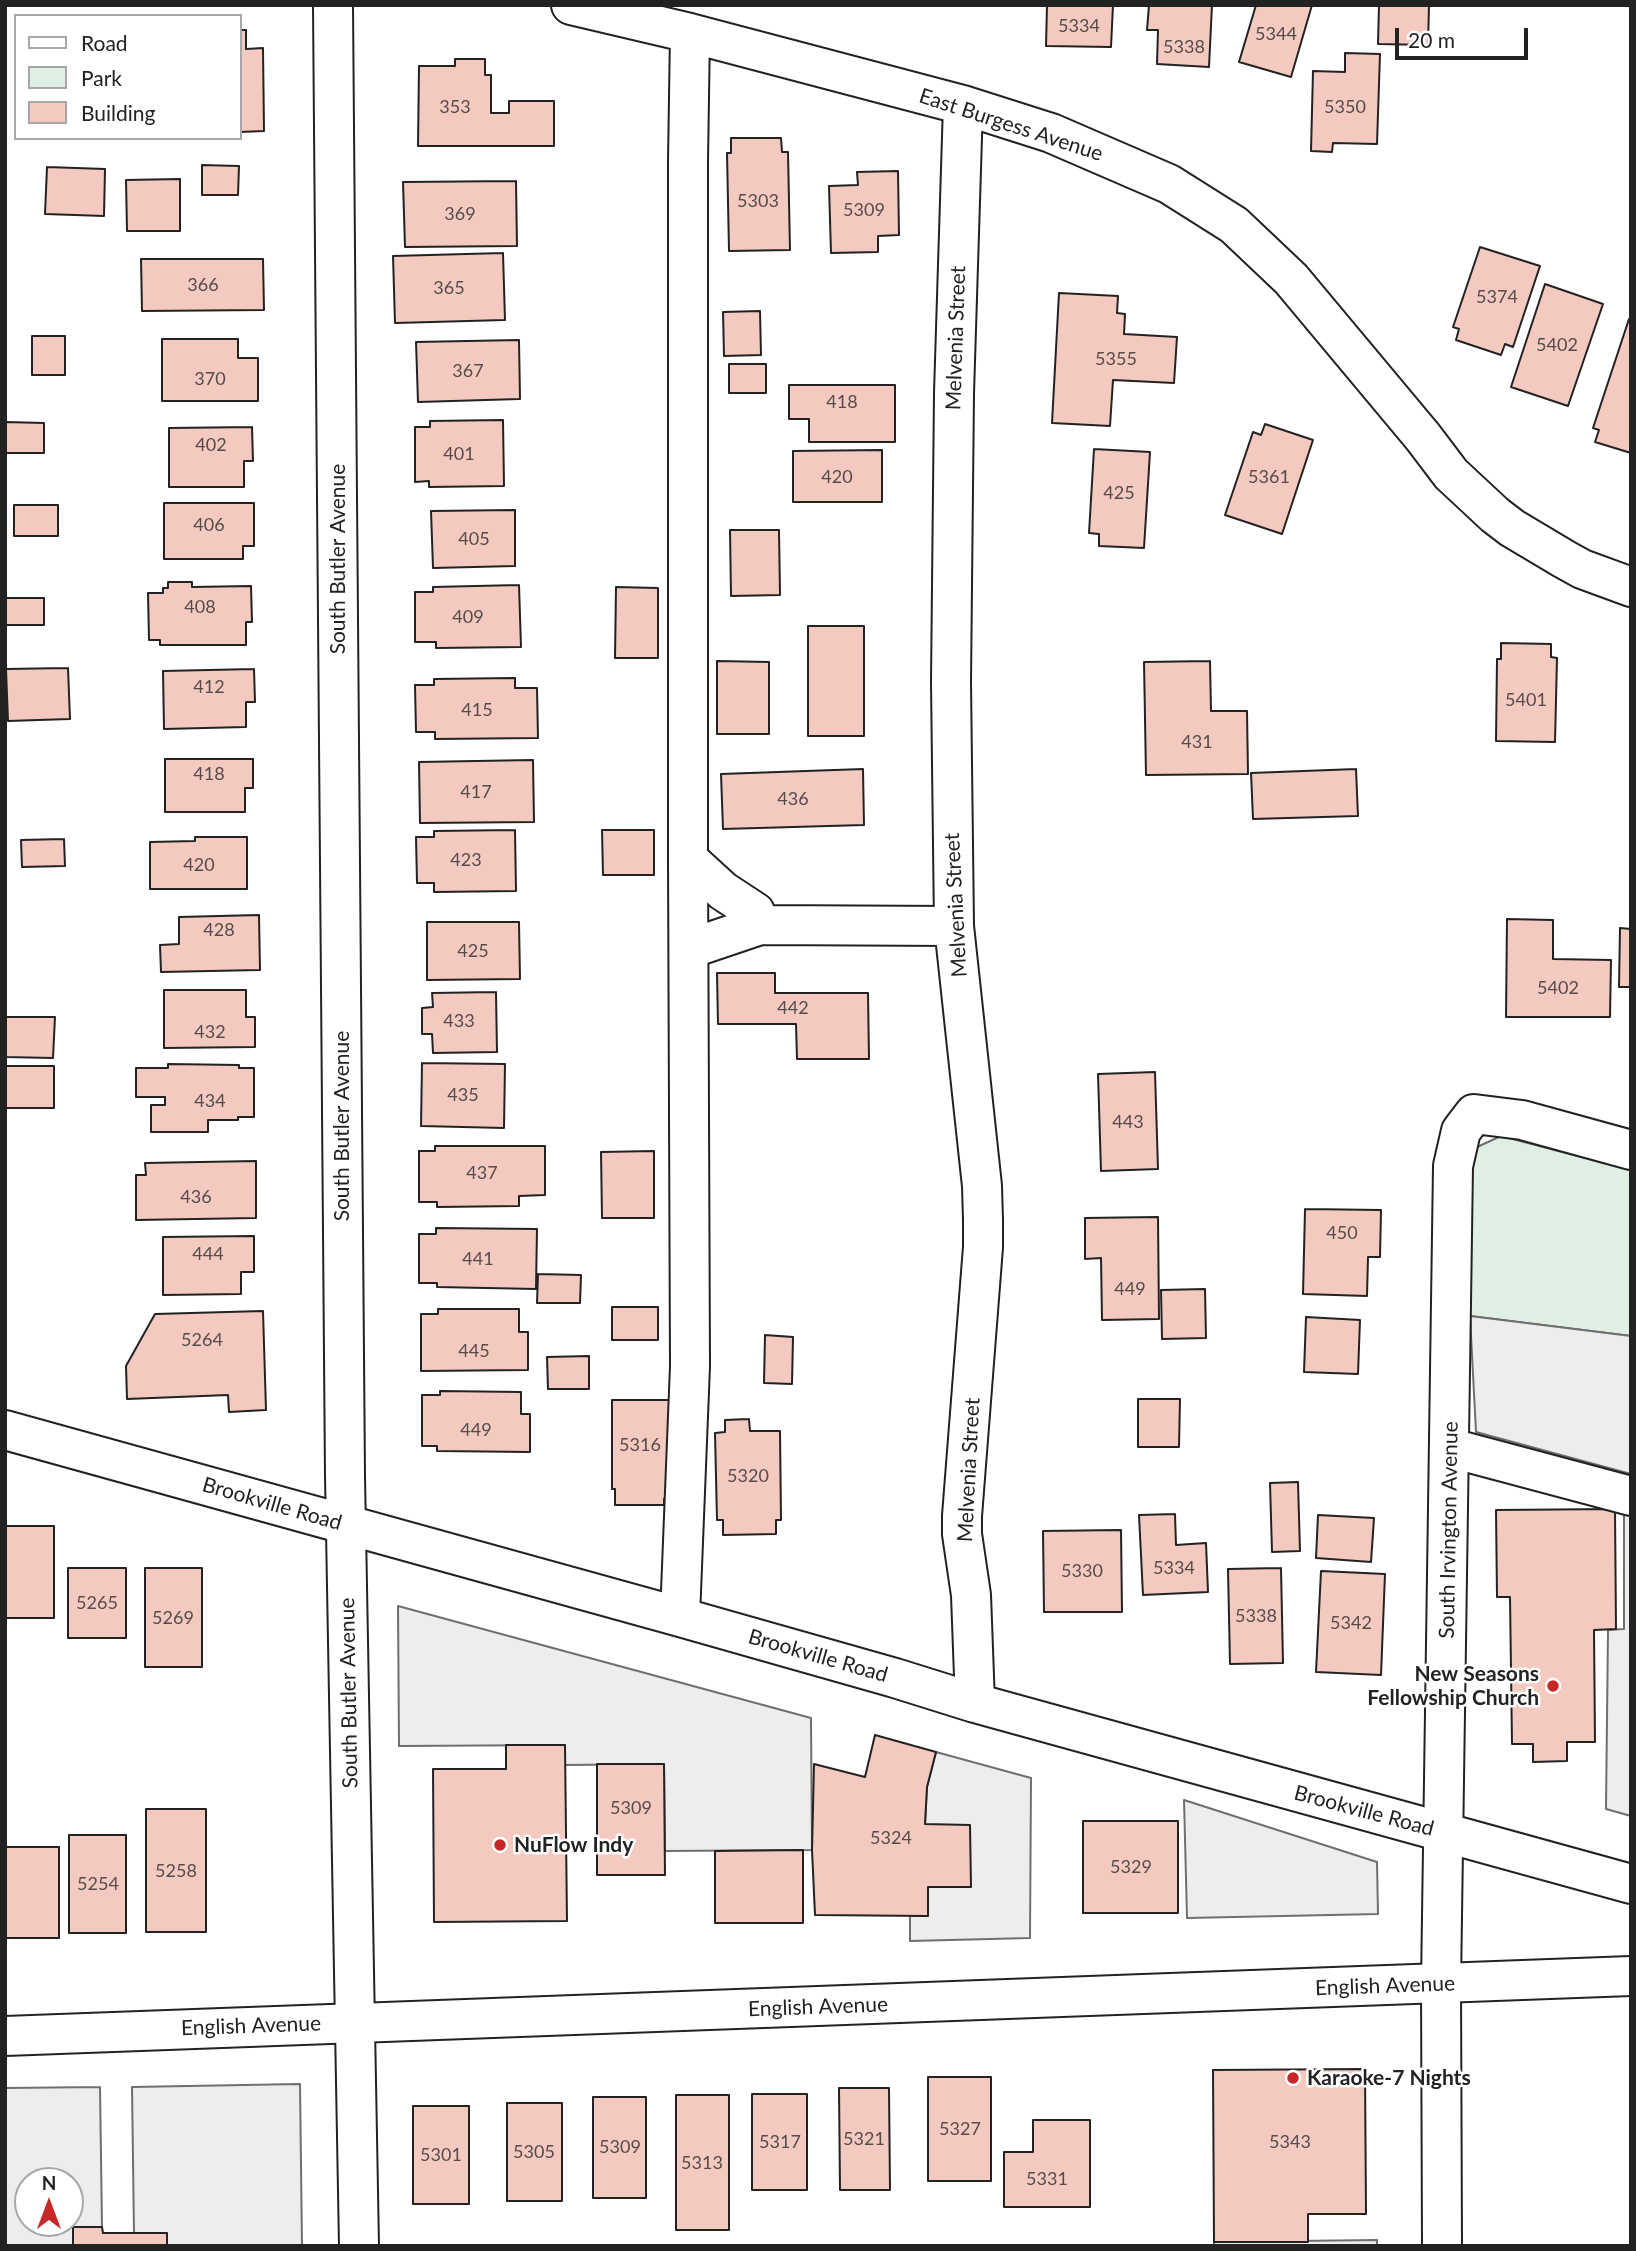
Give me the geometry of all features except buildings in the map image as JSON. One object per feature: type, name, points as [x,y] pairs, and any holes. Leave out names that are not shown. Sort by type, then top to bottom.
[{"type":"street","name":"South Butler Avenue","points":[[333,5],[346,1525],[359,2246]]},
{"type":"street","name":"East Burgess Avenue","points":[[571,5],[690,33],[963,105],[1051,133],[1169,184],[1234,225],[1291,279],[1451,474],[1486,507],[1512,528],[1564,559],[1591,573],[1631,587]]},
{"type":"street","points":[[680,1617],[690,1366],[690,33]]},
{"type":"street","name":"Melvenia Street","points":[[963,105],[954,406],[951,682],[954,926],[982,1185],[983,1220],[962,1516],[971,1595],[975,1703]]},
{"type":"street","points":[[688,859],[723,891],[755,912],[760,925]]},
{"type":"street","points":[[689,949],[760,925],[954,926]]},
{"type":"street","name":"South Irvington Avenue","points":[[1442,2246],[1441,1984],[1451,1448],[1453,1166],[1461,1131],[1474,1114],[1522,1120],[1631,1150]]},
{"type":"street","name":"Brookville Road","points":[[5,1430],[1631,1884]]},
{"type":"street","points":[[1451,1448],[1631,1496]]},
{"type":"street","name":"English Avenue","points":[[5,2036],[1631,1976]]},
{"type":"green space","points":[[1501,1136],[1631,1170],[1631,1336],[1470,1316],[1465,1165],[1475,1148]]},
{"type":"shaded area","points":[[1470,1316],[1631,1336],[1631,1474],[1476,1432]]},
{"type":"shaded area","points":[[1624,1511],[1631,1512],[1631,1816],[1606,1809],[1608,1630],[1624,1629]]},
{"type":"shaded area","points":[[398,1606],[811,1718],[812,1850],[665,1851],[664,1764],[565,1765],[565,1745],[399,1746]]},
{"type":"shaded area","points":[[936,1752],[1031,1778],[1030,1938],[910,1941],[910,1916],[928,1916],[928,1887],[970,1887],[925,1824],[927,1787]]},
{"type":"shaded area","points":[[1184,1800],[1377,1862],[1378,1914],[1187,1918]]},
{"type":"shaded area","points":[[300,2084],[302,2246],[167,2246],[166,2233],[134,2233],[132,2087]]},
{"type":"shaded area","points":[[100,2087],[102,2227],[84,2227],[84,2167],[14,2167],[14,2237],[73,2237],[73,2246],[5,2246],[5,2088]]},
{"type":"shaded area","points":[[1377,2240],[1377,2246],[1214,2246],[1214,2242]]},
{"type":"place","name":"New Seasons Fellowship Church","points":[[1553,1686]]},
{"type":"place","name":"NuFlow Indy","points":[[500,1845]]},
{"type":"place","name":"Karaoke-7 Nights","points":[[1293,2078]]}]
